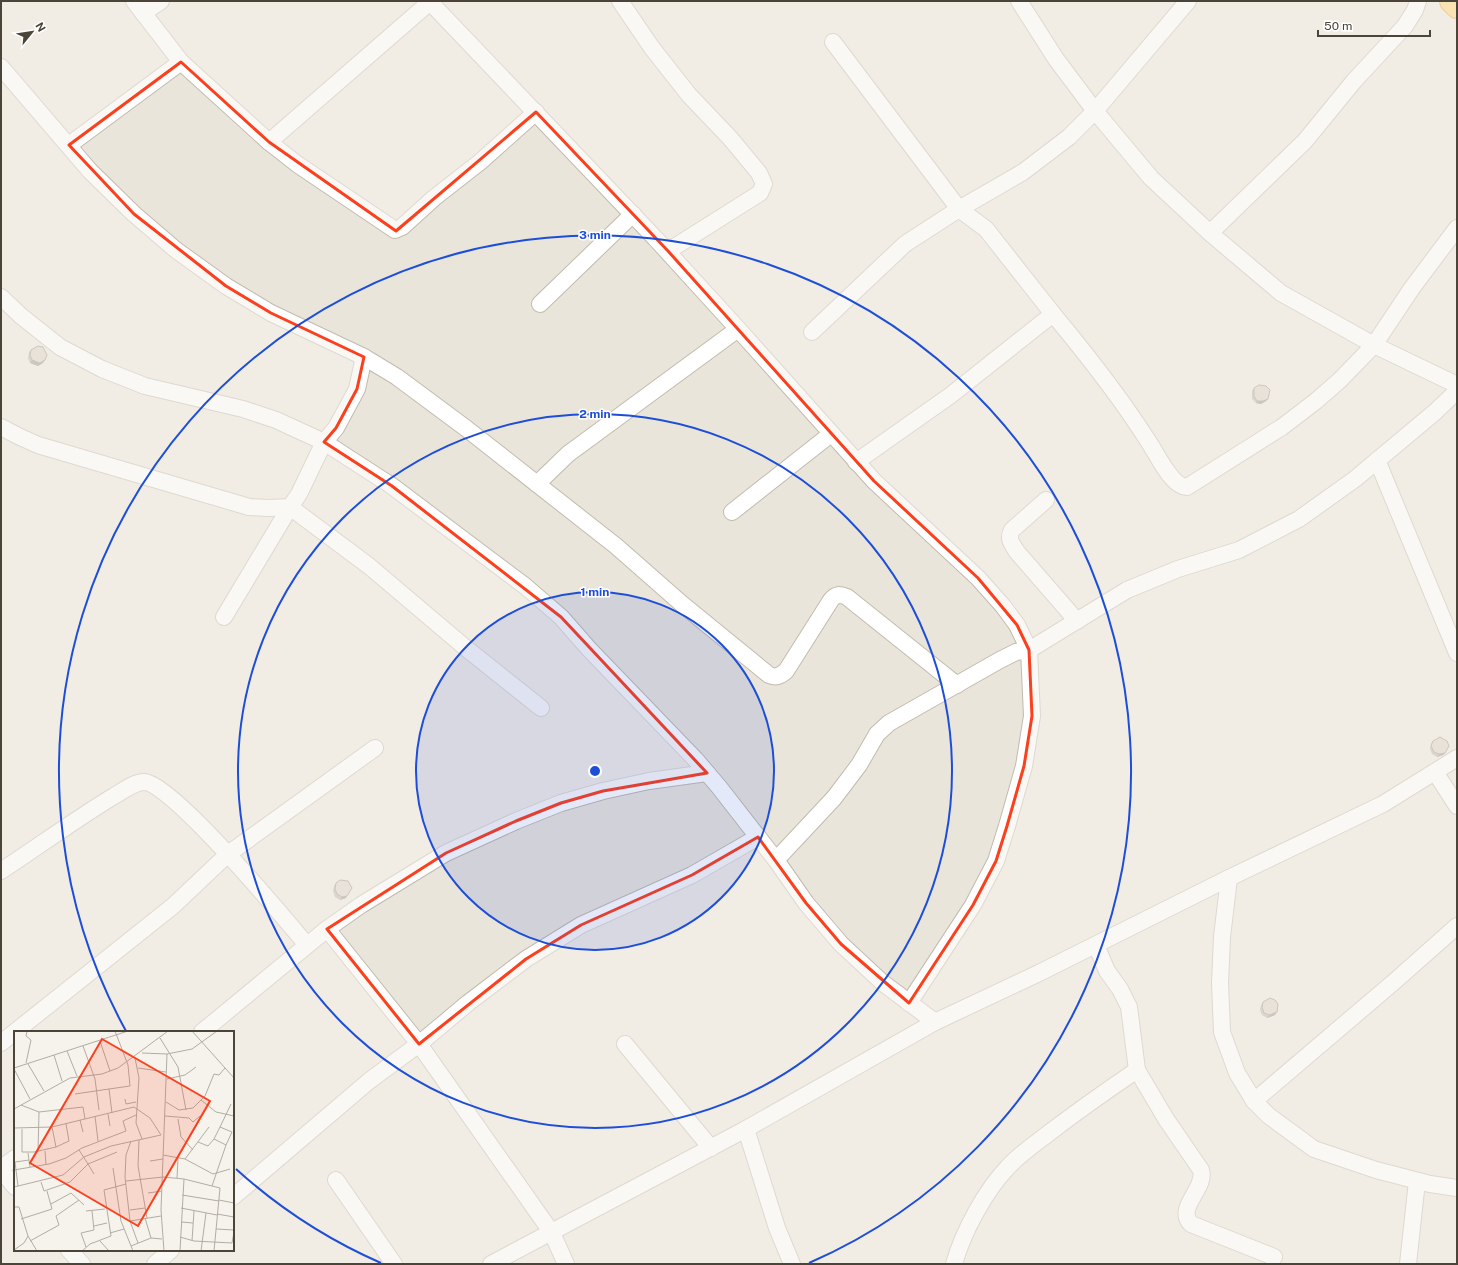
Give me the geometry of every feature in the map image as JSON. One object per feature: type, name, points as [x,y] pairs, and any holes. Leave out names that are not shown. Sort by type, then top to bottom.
[{"type":"highway","points":[[1451,1],[1457,7]]},
{"type":"street","points":[[161,1],[139,7],[181,62],[269,142],[297,164],[395,230],[402,227],[434,198],[480,162],[536,112]]},
{"type":"street","points":[[269,142],[429,1],[668,251],[874,481],[955,556],[1003,606],[1017,625],[1029,650],[1032,716],[1024,766],[996,861],[973,905],[909,1003]]},
{"type":"street","points":[[620,1],[652,48],[689,95],[730,138],[759,173],[764,184],[760,193],[668,251]]},
{"type":"street","points":[[1019,1],[1056,59],[1095,111],[1151,178],[1210,233],[1281,293],[1374,345],[1457,385]]},
{"type":"street","points":[[812,332],[905,244],[959,209],[1023,172],[1069,137],[1095,111],[1188,1]]},
{"type":"street","points":[[1210,233],[1305,141],[1354,81],[1405,26],[1415,10],[1418,1]]},
{"type":"street","points":[[833,42],[959,209],[986,229],[1053,314],[1092,360],[1130,413],[1170,476],[1175,482],[1184,487],[1191,485],[1282,427],[1316,401],[1340,380],[1374,345],[1412,288],[1457,228]]},
{"type":"street","points":[[68,145],[181,62]]},
{"type":"street","points":[[1,67],[90,171],[134,214],[176,250],[226,286],[271,313],[364,358],[397,377],[467,429],[616,546],[682,604],[769,674],[774,677],[786,671],[831,600],[837,595],[840,595],[847,597],[957,685]]},
{"type":"street","points":[[540,304],[633,214]]},
{"type":"street","points":[[1,296],[21,316],[60,347],[102,370],[145,386],[243,409],[276,420],[324,442],[399,490],[525,586],[561,616],[588,648],[707,773],[776,860],[806,903],[841,944],[883,983],[935,1022]]},
{"type":"street","points":[[856,462],[951,395],[1053,314]]},
{"type":"street","points":[[537,484],[568,454],[738,328]]},
{"type":"street","points":[[224,617],[299,494],[324,442],[336,428],[357,389],[364,358]]},
{"type":"street","points":[[776,860],[834,798],[859,765],[877,734],[889,723],[1000,660],[1016,652],[1029,650],[1127,590],[1178,569],[1240,550],[1298,519],[1355,479],[1435,412],[1457,391]]},
{"type":"street","points":[[1,427],[38,445],[209,496],[249,506],[269,508],[290,507],[369,566],[467,649],[541,708]]},
{"type":"street","points":[[732,512],[831,434]]},
{"type":"street","points":[[1377,460],[1457,653]]},
{"type":"street","points":[[1046,500],[1012,530],[1009,535],[1009,539],[1017,552],[1077,621]]},
{"type":"street","points":[[16,1031],[173,906],[228,854],[374,748]]},
{"type":"street","points":[[491,1264],[746,1129],[935,1022],[1040,973],[1229,878],[1383,804],[1457,758]]},
{"type":"street","points":[[1435,772],[1457,806]]},
{"type":"street","points":[[203,1031],[327,929],[361,905],[446,853],[561,802],[649,781],[707,773]]},
{"type":"street","points":[[1,871],[98,806],[134,784],[143,781],[150,783],[165,792],[228,854],[307,945]]},
{"type":"street","points":[[234,1197],[369,1081],[419,1044],[468,1003],[526,959],[581,925],[692,875],[758,837]]},
{"type":"street","points":[[1229,878],[1222,937],[1220,983],[1222,1032],[1237,1073],[1254,1101],[1269,1116],[1314,1149],[1376,1170],[1430,1184],[1457,1188]]},
{"type":"street","points":[[1254,1101],[1390,986],[1457,926]]},
{"type":"street","points":[[327,929],[419,1044],[552,1233],[566,1264]]},
{"type":"street","points":[[1096,945],[1107,971],[1120,989],[1129,1007],[1137,1070],[1166,1119],[1201,1170],[1202,1179],[1186,1213],[1188,1221],[1191,1224],[1274,1257]]},
{"type":"street","points":[[1,1043],[14,1033]]},
{"type":"street","points":[[625,1044],[711,1148]]},
{"type":"street","points":[[954,1264],[965,1234],[974,1217],[991,1188],[1008,1166],[1081,1108],[1137,1070]]},
{"type":"street","points":[[746,1129],[777,1228],[792,1264]]},
{"type":"street","points":[[14,1159],[1,1169],[14,1185]]},
{"type":"street","points":[[336,1180],[394,1264]]},
{"type":"street","points":[[1408,1264],[1417,1181]]},
{"type":"street","points":[[70,1251],[82,1264]]},
{"type":"street","points":[[155,1264],[170,1251]]},
{"type":"highlighted area","points":[[181,62],[269,142],[396,231],[536,112],[668,251],[874,481],[978,578],[1017,625],[1029,650],[1032,716],[1024,766],[1007,826],[996,861],[973,905],[909,1003],[841,944],[806,903],[758,837],[692,875],[581,925],[526,959],[419,1044],[327,929],[446,853],[516,821],[561,803],[603,791],[707,773],[561,617],[392,486],[324,442],[336,428],[357,389],[364,357],[271,313],[226,286],[134,214],[69,145]]},
{"type":"shaded area","points":[[1,1],[1457,1],[1457,1264],[1,1264]]},
{"type":"building","points":[[38,346],[43,347],[47,355],[45,360],[40,363],[32,360],[30,355],[31,350]]},
{"type":"building","points":[[1259,385],[1266,386],[1270,390],[1268,399],[1257,401],[1254,396],[1254,388]]},
{"type":"building","points":[[1440,737],[1447,741],[1449,746],[1445,753],[1439,754],[1434,752],[1431,746],[1433,741]]},
{"type":"building","points":[[340,880],[348,881],[352,888],[347,896],[342,897],[337,894],[335,889],[336,883]]},
{"type":"building","points":[[1270,998],[1275,1000],[1278,1004],[1277,1012],[1269,1015],[1264,1013],[1262,1007],[1263,1002]]}]
